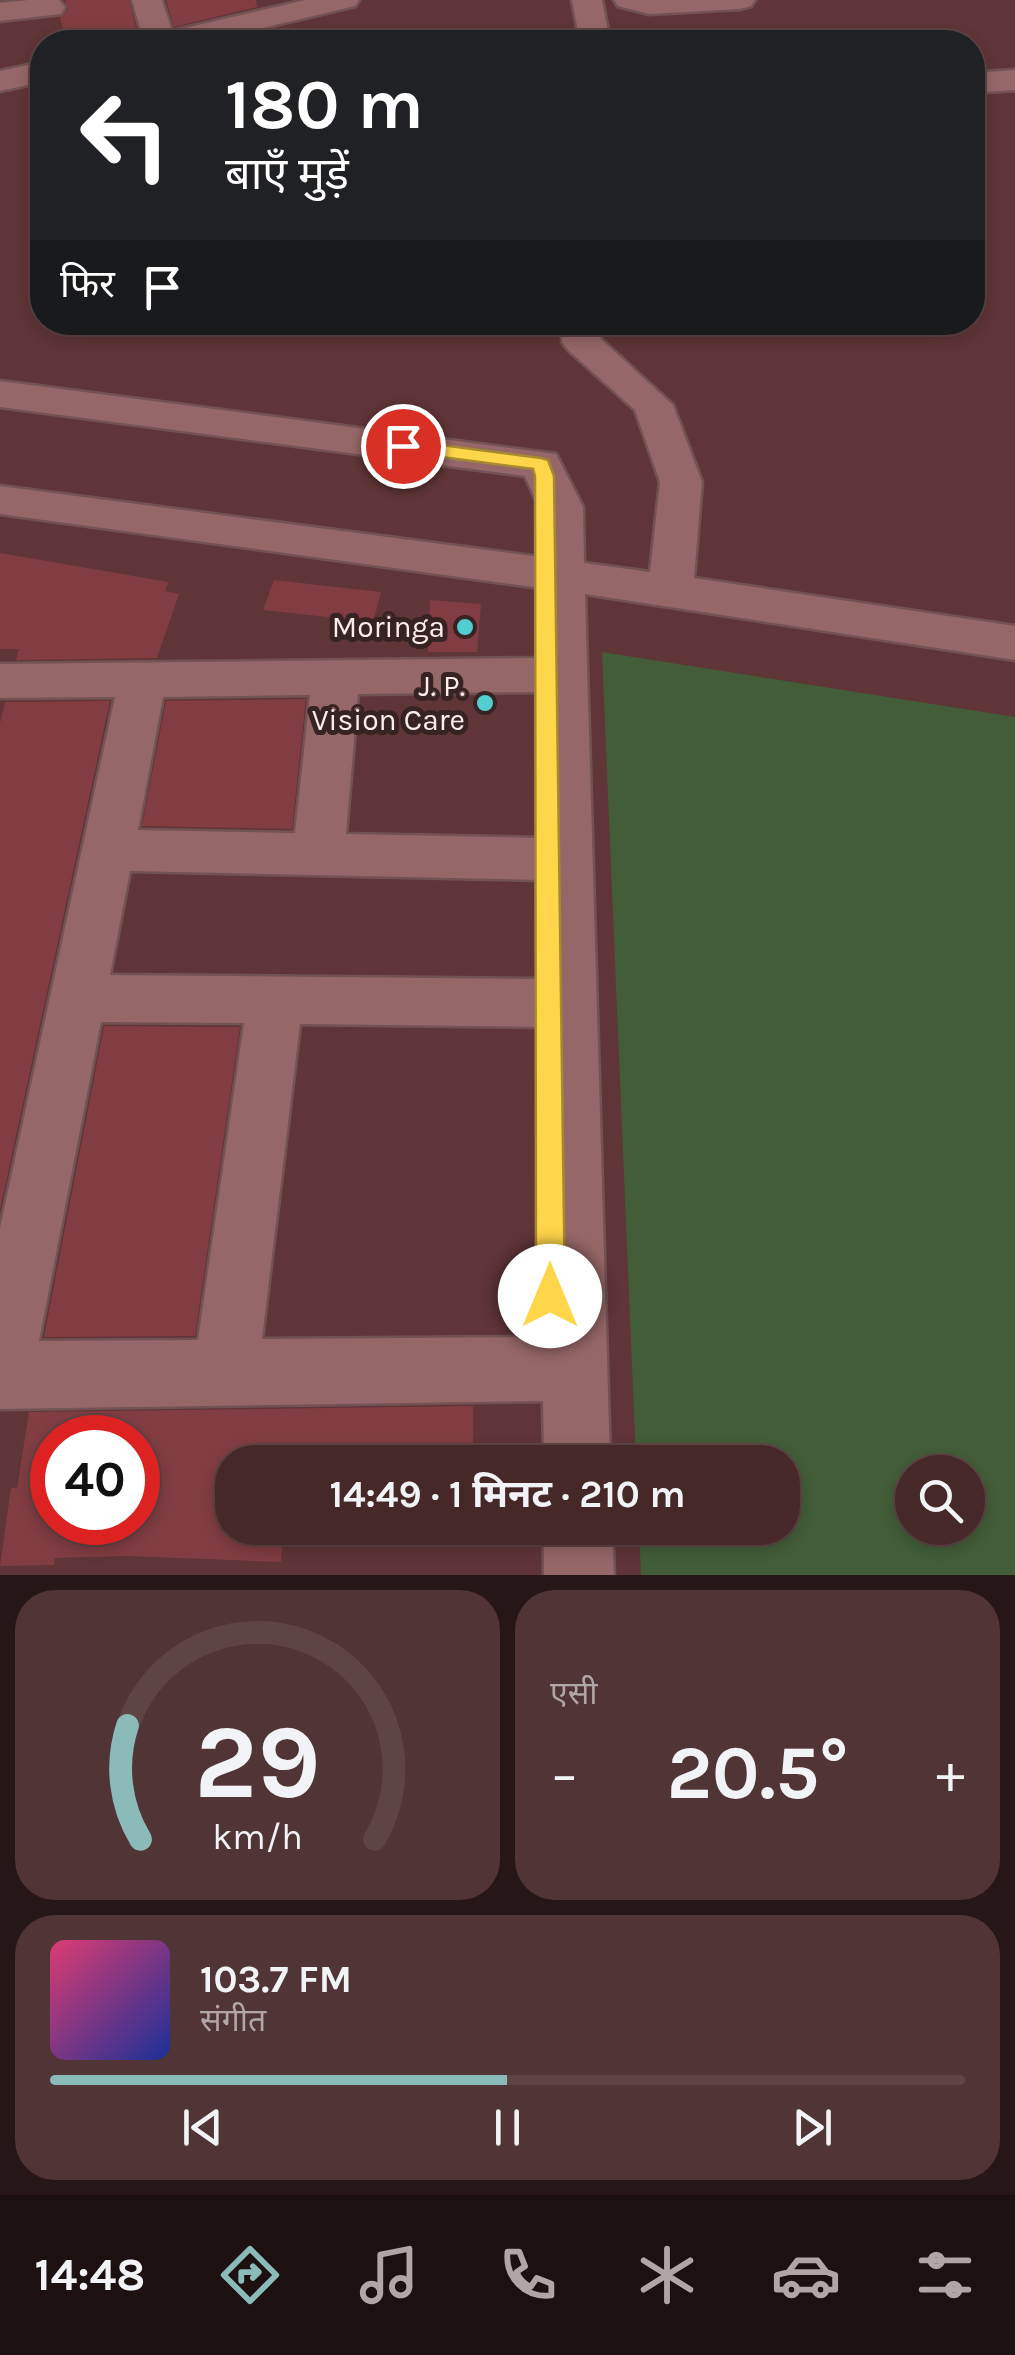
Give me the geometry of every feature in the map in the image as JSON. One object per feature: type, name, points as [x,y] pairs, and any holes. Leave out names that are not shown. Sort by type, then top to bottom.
[{"type":"street","points":[[147,0],[156,30]]},
{"type":"street","points":[[196,30],[236,13],[344,0]]},
{"type":"street","points":[[587,0],[593,30]]},
{"type":"street","points":[[629,0],[649,5],[740,0]]},
{"type":"street","points":[[0,12],[49,3],[54,30]]},
{"type":"street","points":[[0,81],[30,75]]},
{"type":"street","points":[[985,81],[1015,80]]},
{"type":"street","points":[[0,105],[30,100]]},
{"type":"street","points":[[582,335],[582,342],[653,404],[681,482],[670,592]]},
{"type":"street","points":[[0,394],[541,464],[553,576],[577,1445]]},
{"type":"street","points":[[0,500],[670,592],[1015,644]]},
{"type":"street","points":[[552,1445],[546,675],[553,576]]},
{"type":"street","points":[[0,681],[546,675]]},
{"type":"street","points":[[318,854],[336,677]]},
{"type":"street","points":[[143,679],[78,998],[20,1182],[0,1376],[551,1368]]},
{"type":"street","points":[[108,850],[547,859]]},
{"type":"street","points":[[78,998],[548,1002]]},
{"type":"street","points":[[225,1374],[275,998]]},
{"type":"street","points":[[552,1545],[552,1575]]},
{"type":"street","points":[[578,1545],[579,1575]]},
{"type":"green space","points":[[602,652],[1015,717],[1015,1575],[641,1575],[640,1545],[800,1545],[800,1445],[635,1445]]},
{"type":"building","points":[[65,0],[129,0],[137,30],[64,30],[60,18],[68,9]]},
{"type":"building","points":[[166,0],[256,0],[257,7],[174,27]]},
{"type":"building","points":[[0,553],[169,582],[165,591],[179,594],[157,658],[16,660],[19,649],[0,649]]},
{"type":"building","points":[[274,580],[381,592],[373,622],[263,610]]},
{"type":"building","points":[[430,600],[481,604],[477,652],[428,652]]},
{"type":"building","points":[[306,699],[292,829],[142,826],[166,701]]},
{"type":"building","points":[[110,701],[0,1210],[0,723],[5,702]]},
{"type":"building","points":[[104,1026],[240,1027],[195,1336],[44,1337]]},
{"type":"building","points":[[473,1406],[473,1445],[215,1445],[215,1545],[282,1545],[281,1562],[127,1556],[55,1558],[54,1565],[0,1566],[11,1488],[17,1488],[29,1412]]},
{"type":"place","name":"Moringa","points":[[465,627]]},
{"type":"place","name":"J. P. Vision Care","points":[[485,703]]},
{"type":"route","points":[[403,446],[541,464],[544,476],[550,1296]]}]
